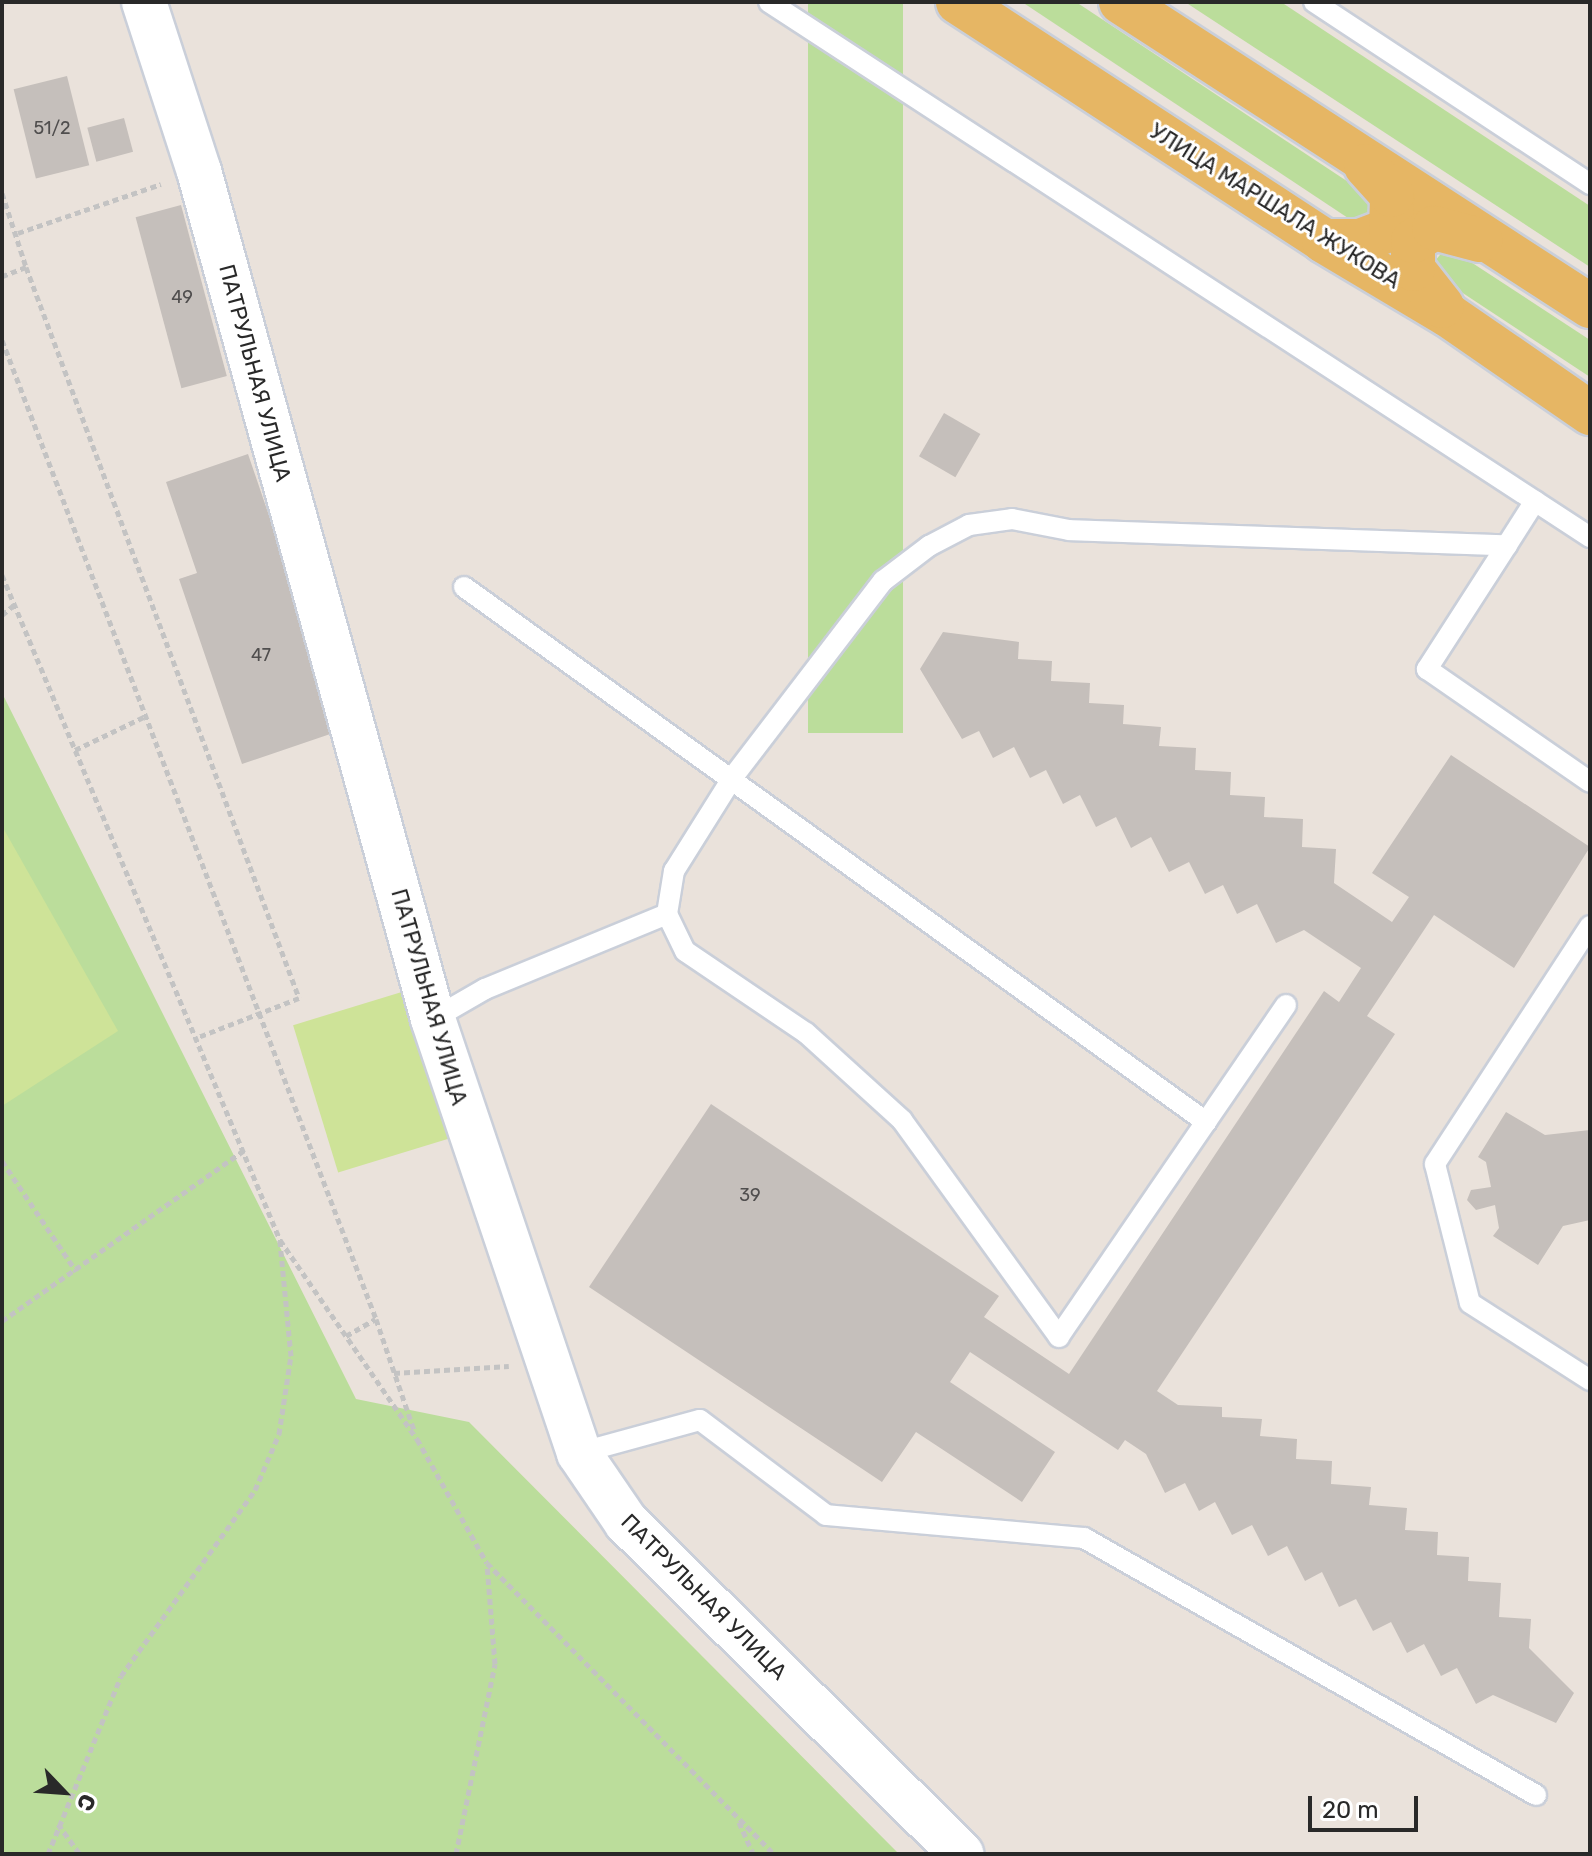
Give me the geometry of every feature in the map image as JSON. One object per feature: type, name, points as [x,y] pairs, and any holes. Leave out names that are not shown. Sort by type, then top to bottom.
[{"type":"main road","name":"УЛИЦА МАРШАЛА ЖУКОВА","points":[[958,2],[1324,241],[1448,315],[1590,413]]},
{"type":"main road","points":[[1121,2],[1590,306]]},
{"type":"main road","points":[[1324,241],[1360,241],[1391,229],[1392,195],[1361,159]]},
{"type":"main road","points":[[1448,315],[1413,269],[1413,241],[1434,228],[1501,247]]},
{"type":"street","name":"ПАТРУЛЬНАЯ УЛИЦА","points":[[144,2],[199,171],[433,1019],[579,1453],[626,1522],[961,1854]]},
{"type":"lane","points":[[769,2],[1590,537]]},
{"type":"lane","points":[[1314,2],[1590,184]]},
{"type":"lane","points":[[1535,501],[1427,669],[1590,782]]},
{"type":"lane","points":[[1286,1005],[1059,1337],[902,1120],[806,1033],[685,951],[667,914],[674,871],[733,777],[883,581],[929,546],[969,525],[1012,519],[1069,530],[1507,545]]},
{"type":"lane","points":[[464,587],[733,777],[1206,1122]]},
{"type":"lane","points":[[433,1019],[485,989],[667,914]]},
{"type":"lane","points":[[1590,926],[1435,1164],[1470,1303],[1590,1380]]},
{"type":"lane","points":[[579,1453],[700,1420],[826,1515],[1084,1538],[1536,1795]]},
{"type":"path","points":[[18,233],[199,171]]},
{"type":"path","points":[[2,193],[18,233],[26,267],[299,998],[260,1016],[196,1038]]},
{"type":"path","points":[[2,276],[26,267]]},
{"type":"path","points":[[2,340],[376,1319],[417,1439]]},
{"type":"path","points":[[2,575],[280,1240],[417,1439],[487,1563],[774,1854]]},
{"type":"path","points":[[2,615],[15,604]]},
{"type":"path","points":[[75,750],[146,716]]},
{"type":"path","points":[[2,1321],[244,1150]]},
{"type":"path","points":[[2,1161],[76,1271]]},
{"type":"path","points":[[48,1854],[121,1676],[255,1490],[279,1434],[291,1356],[280,1240]]},
{"type":"path","points":[[346,1336],[376,1319]]},
{"type":"path","points":[[394,1373],[548,1363]]},
{"type":"path","points":[[456,1854],[495,1664],[487,1563]]},
{"type":"path","points":[[737,1817],[753,1854]]},
{"type":"path","points":[[58,1824],[80,1854]]},
{"type":"green space","points":[[808,2],[903,2],[903,733],[808,733]]},
{"type":"green space","points":[[1022,2],[1076,2],[1368,195],[1373,209],[1367,218],[1351,220]]},
{"type":"green space","points":[[1185,2],[1281,2],[1590,206],[1590,267]]},
{"type":"green space","points":[[1444,250],[1454,251],[1590,340],[1590,377],[1437,276],[1435,261]]},
{"type":"green space","points":[[2,693],[356,1399],[469,1422],[899,1854],[2,1854]]},
{"type":"green space","points":[[2,826],[118,1031],[2,1106]]},
{"type":"green space","points":[[405,991],[450,1138],[338,1172],[293,1025]]},
{"type":"building","points":[[67,76],[89,165],[36,179],[14,89]]},
{"type":"building","points":[[124,118],[133,152],[96,162],[87,128]]},
{"type":"building","points":[[181,205],[227,376],[181,388],[136,217]]},
{"type":"building","points":[[944,413],[980,434],[955,477],[919,456]]},
{"type":"building","points":[[248,454],[342,730],[242,764],[179,579],[197,573],[166,482]]},
{"type":"building","points":[[943,632],[1019,642],[1018,659],[1052,661],[1051,681],[1090,683],[1089,703],[1124,705],[1123,724],[1161,727],[1159,746],[1196,748],[1195,770],[1231,772],[1230,795],[1265,797],[1264,817],[1303,819],[1302,847],[1336,849],[1334,883],[1392,922],[1409,897],[1372,873],[1451,755],[1590,847],[1514,968],[1434,915],[1367,1016],[1395,1034],[1157,1391],[1178,1405],[1222,1407],[1222,1417],[1262,1419],[1260,1436],[1297,1439],[1296,1459],[1332,1461],[1331,1484],[1371,1487],[1369,1505],[1407,1508],[1405,1530],[1438,1532],[1437,1555],[1469,1557],[1468,1581],[1501,1583],[1499,1617],[1531,1619],[1529,1648],[1574,1693],[1556,1723],[1493,1695],[1476,1704],[1457,1668],[1441,1676],[1424,1644],[1407,1653],[1391,1622],[1373,1631],[1356,1599],[1339,1607],[1322,1572],[1305,1581],[1287,1546],[1268,1556],[1252,1525],[1232,1535],[1215,1502],[1199,1511],[1185,1483],[1165,1493],[1146,1454],[1125,1440],[1118,1450],[970,1352],[950,1382],[1055,1452],[1022,1502],[916,1432],[882,1482],[589,1287],[711,1104],[999,1296],[984,1317],[1069,1374],[1324,991],[1339,1002],[1361,968],[1304,930],[1276,943],[1257,904],[1237,914],[1223,885],[1205,894],[1189,862],[1169,872],[1151,837],[1131,848],[1116,817],[1096,827],[1080,795],[1063,804],[1046,770],[1030,778],[1014,747],[993,758],[979,731],[962,739],[920,669]]},
{"type":"building","points":[[1506,1112],[1545,1135],[1590,1130],[1590,1220],[1563,1226],[1538,1265],[1493,1236],[1499,1228],[1495,1205],[1476,1210],[1467,1200],[1471,1190],[1491,1187],[1486,1162],[1478,1157]]}]
